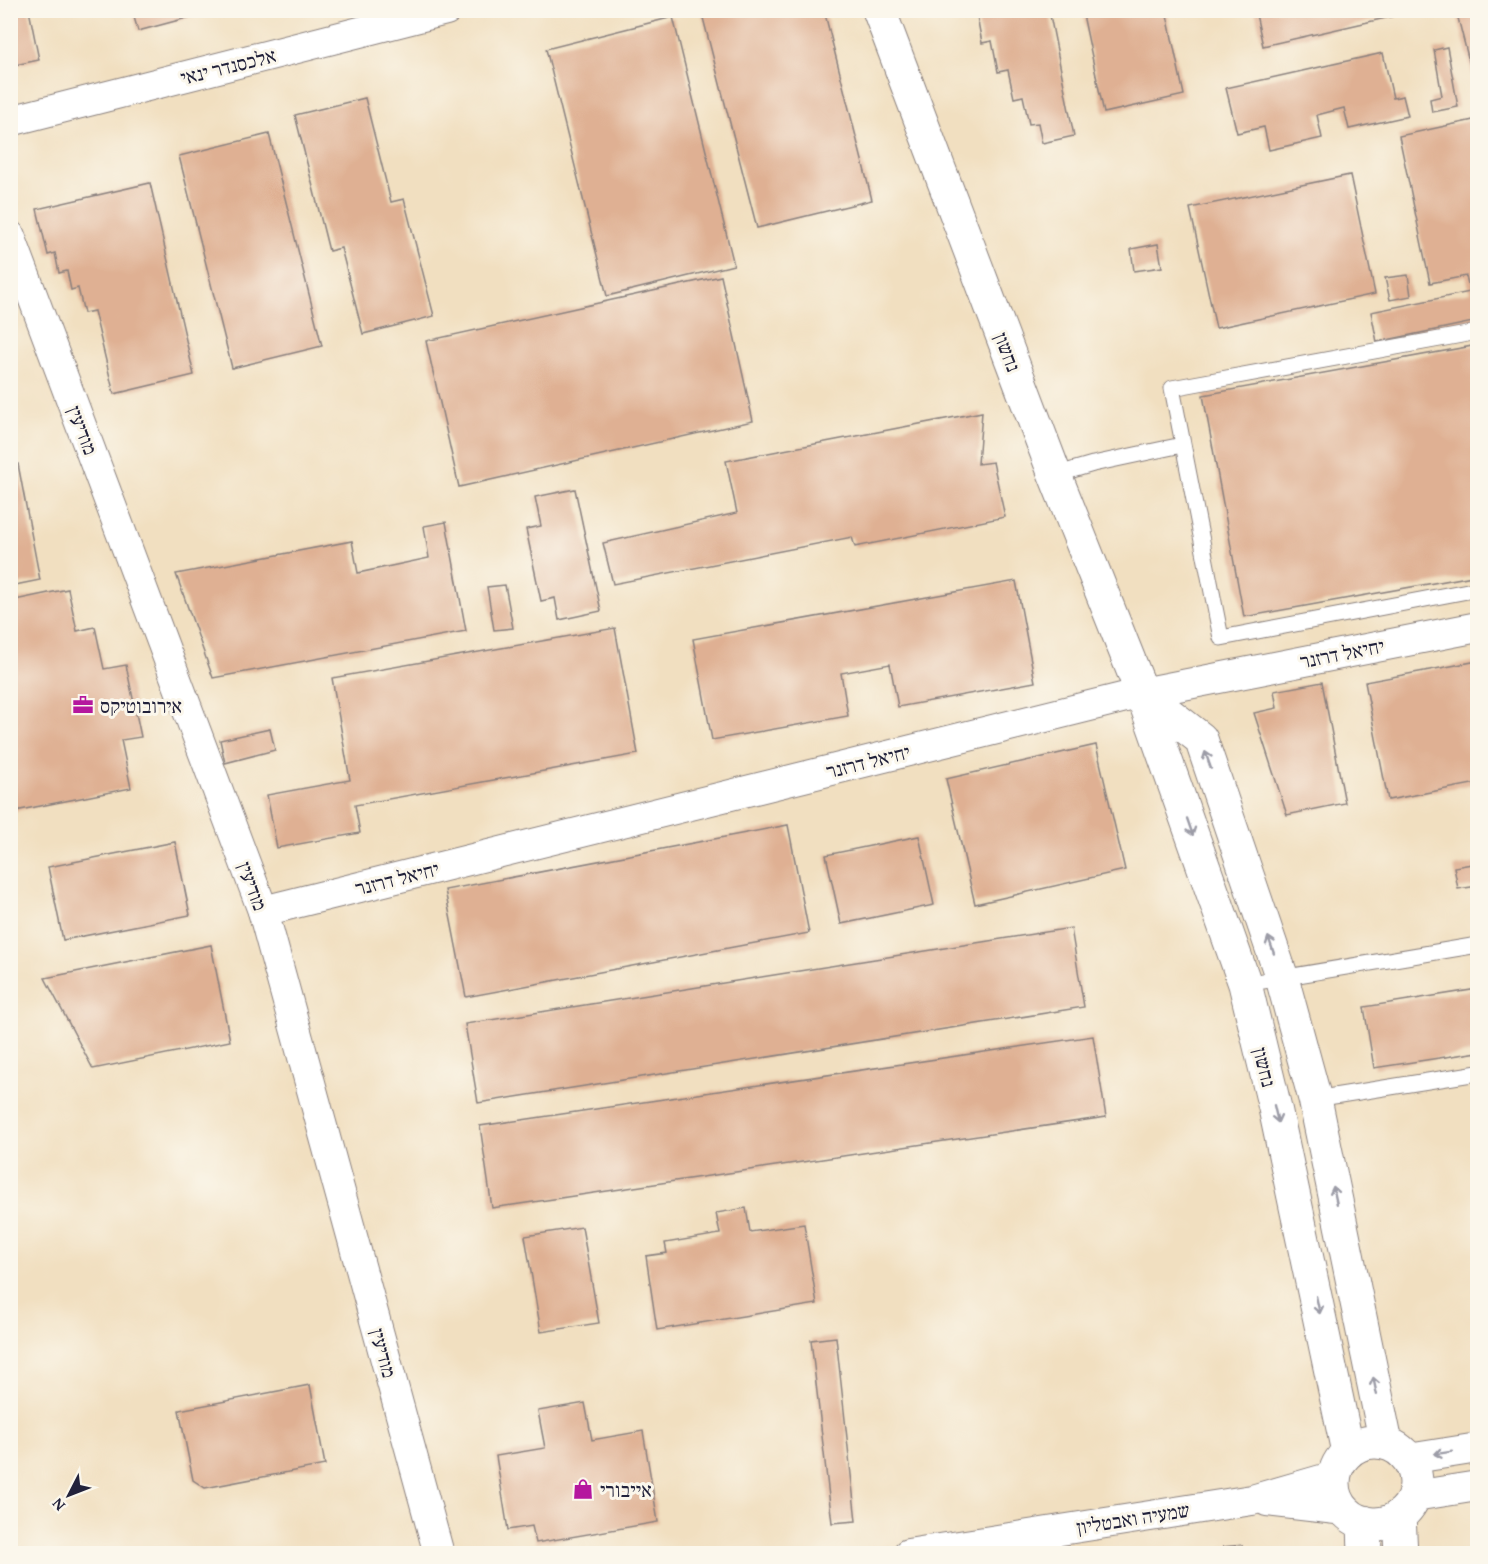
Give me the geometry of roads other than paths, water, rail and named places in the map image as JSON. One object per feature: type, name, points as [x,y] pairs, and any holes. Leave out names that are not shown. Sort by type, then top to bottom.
[{"type":"street","name":"אלכסנדר ינאי","points":[[10,121],[446,10]]},
{"type":"street","name":"נחשון","points":[[879,10],[1055,476],[1142,693],[1245,984],[1278,1119],[1341,1464]]},
{"type":"street","name":"מודיעין","points":[[10,236],[263,911],[440,1554]]},
{"type":"street","name":"יחיאל דרזנר","points":[[263,911],[1142,693],[1478,627]]},
{"type":"street","name":"נחשון","points":[[1142,693],[1200,739],[1282,978],[1315,1099],[1397,1451]]},
{"type":"street","points":[[1478,1448],[1397,1451],[1373,1441],[1360,1444],[1341,1464],[1338,1500],[1358,1529],[1376,1524],[1407,1506],[1478,1486]]},
{"type":"street","points":[[1397,1451],[1414,1470],[1417,1483],[1407,1506],[1401,1554]]},
{"type":"street","name":"שמעיה ואבטליון","points":[[908,1554],[1252,1500],[1341,1464]]},
{"type":"street","name":"שמעיה ואבטליון","points":[[1252,1500],[1358,1529]]},
{"type":"lane","points":[[1478,332],[1172,388],[1221,638],[1478,589]]},
{"type":"lane","points":[[1055,476],[1093,464],[1182,446]]},
{"type":"lane","points":[[1245,984],[1478,945]]},
{"type":"lane","points":[[1315,1099],[1478,1073]]},
{"type":"place","name":"אירובוטיקס","points":[[83,705]]},
{"type":"place","name":"אייבורי","points":[[583,1489]]}]
